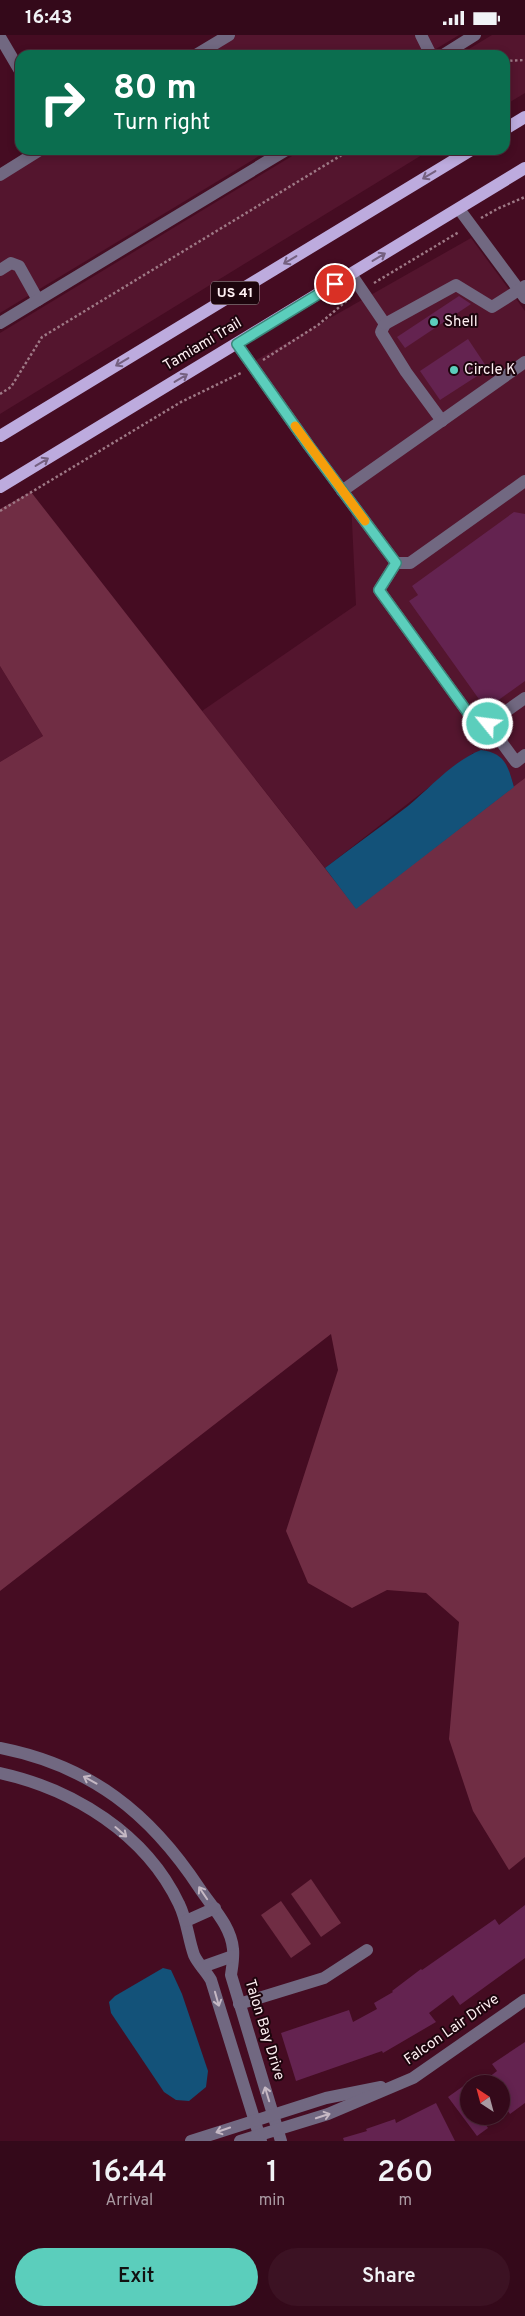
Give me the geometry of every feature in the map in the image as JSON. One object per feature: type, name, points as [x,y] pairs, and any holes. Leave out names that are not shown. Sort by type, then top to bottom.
[{"type":"main road","points":[[510,126],[525,117]]},
{"type":"main road","name":"Tamiami Trail","points":[[0,437],[463,155]]},
{"type":"main road","name":"Tamiami Trail","points":[[0,487],[525,169]]},
{"type":"street","points":[[204,50],[229,35]]},
{"type":"street","points":[[421,35],[428,50]]},
{"type":"street","points":[[451,50],[476,35]]},
{"type":"street","points":[[0,37],[15,62]]},
{"type":"street","points":[[0,175],[32,155]]},
{"type":"street","points":[[0,323],[278,155]]},
{"type":"street","points":[[442,421],[406,372],[381,331],[385,324],[456,285],[492,307],[523,292],[459,209]]},
{"type":"street","points":[[0,269],[10,263],[19,266],[38,300]]},
{"type":"street","points":[[352,274],[385,324]]},
{"type":"street","points":[[237,344],[396,563]]},
{"type":"street","points":[[342,491],[525,362]]},
{"type":"street","points":[[396,563],[410,563],[525,481]]},
{"type":"street","points":[[396,563],[379,590],[471,717],[488,724],[516,761],[525,755]]},
{"type":"street","points":[[488,724],[525,698]]},
{"type":"street","name":"Talon Bay Drive","points":[[0,1749],[26,1753],[58,1764],[117,1796],[136,1811],[170,1847],[215,1909],[231,1940],[233,1956],[231,1975],[279,2135]]},
{"type":"street","points":[[0,1773],[50,1787],[73,1799],[110,1823],[153,1864],[173,1892],[186,1921],[195,1957],[212,1980],[260,2138]]},
{"type":"street","points":[[186,1921],[215,1909]]},
{"type":"street","points":[[239,2003],[324,1978],[367,1950]]},
{"type":"street","points":[[202,1967],[233,1956]]},
{"type":"street","name":"Falcon Lair Drive","points":[[240,2141],[279,2135],[396,2085],[426,2070],[525,1999]]},
{"type":"street","name":"Falcon Lair Drive","points":[[192,2141],[254,2119],[326,2098],[396,2085]]},
{"type":"path","points":[[510,61],[525,60]]},
{"type":"path","points":[[0,394],[10,387],[42,337],[342,155]]},
{"type":"path","points":[[0,511],[181,402],[253,367],[318,325],[342,303],[499,208],[525,197]]},
{"type":"shaded area","points":[[225,35],[459,35],[434,50],[200,50]]},
{"type":"shaded area","points":[[492,35],[525,35],[525,93],[510,102],[510,50],[467,50]]},
{"type":"shaded area","points":[[31,155],[261,155],[0,313],[0,174]]},
{"type":"shaded area","points":[[294,155],[422,155],[0,414],[0,333]]},
{"type":"shaded area","points":[[471,238],[525,311],[525,778],[514,787],[510,774],[473,753],[325,868],[202,711],[356,605],[351,501],[251,363]]},
{"type":"shaded area","points":[[31,492],[356,908],[525,778],[525,1857],[509,1870],[473,1811],[449,1739],[459,1622],[426,1593],[387,1590],[352,1608],[308,1583],[286,1531],[338,1370],[331,1334],[0,1591],[0,762],[43,736],[0,666],[0,509]]},
{"type":"shaded area","points":[[0,666],[43,736],[0,762]]},
{"type":"shaded area","points":[[311,1879],[341,1923],[321,1937],[291,1894]]},
{"type":"shaded area","points":[[281,1901],[311,1944],[291,1958],[261,1915]]},
{"type":"water","points":[[481,750],[500,757],[510,773],[514,787],[356,909],[325,868],[408,806],[461,761]]},
{"type":"water","points":[[163,1968],[171,1970],[182,1994],[208,2071],[206,2087],[189,2101],[176,2100],[164,2092],[111,2013],[109,2002],[115,1996]]},
{"type":"building","points":[[459,296],[471,304],[405,348],[397,337]]},
{"type":"building","name":"Circle K","points":[[468,339],[488,369],[440,400],[420,371]]},
{"type":"building","points":[[514,512],[525,514],[525,681],[486,709],[409,601],[418,595],[412,586]]},
{"type":"building","points":[[525,1905],[525,1958],[460,2005],[453,1995],[429,2013],[436,2022],[383,2053],[382,2051],[296,2081],[281,2033],[349,2010],[353,2022],[377,2009],[374,2003],[393,1992],[421,1969],[495,1919],[499,1925]]},
{"type":"building","points":[[525,2042],[525,2103],[510,2114],[510,2075],[492,2075],[497,2071],[492,2064]]},
{"type":"building","points":[[460,2088],[460,2113],[448,2097]]},
{"type":"building","points":[[436,2103],[455,2141],[344,2141],[343,2138],[367,2131],[366,2129],[395,2119],[396,2123]]},
{"type":"building","points":[[469,2125],[486,2125],[488,2128],[477,2136]]},
{"type":"slow traffic","points":[[295,426],[365,521]]},
{"type":"place","name":"Shell","points":[[434,322]]},
{"type":"place","name":"Circle K","points":[[454,370]]},
{"type":"route","points":[[335,284],[237,344],[309,446],[396,563],[379,590],[471,717],[488,724]]}]
